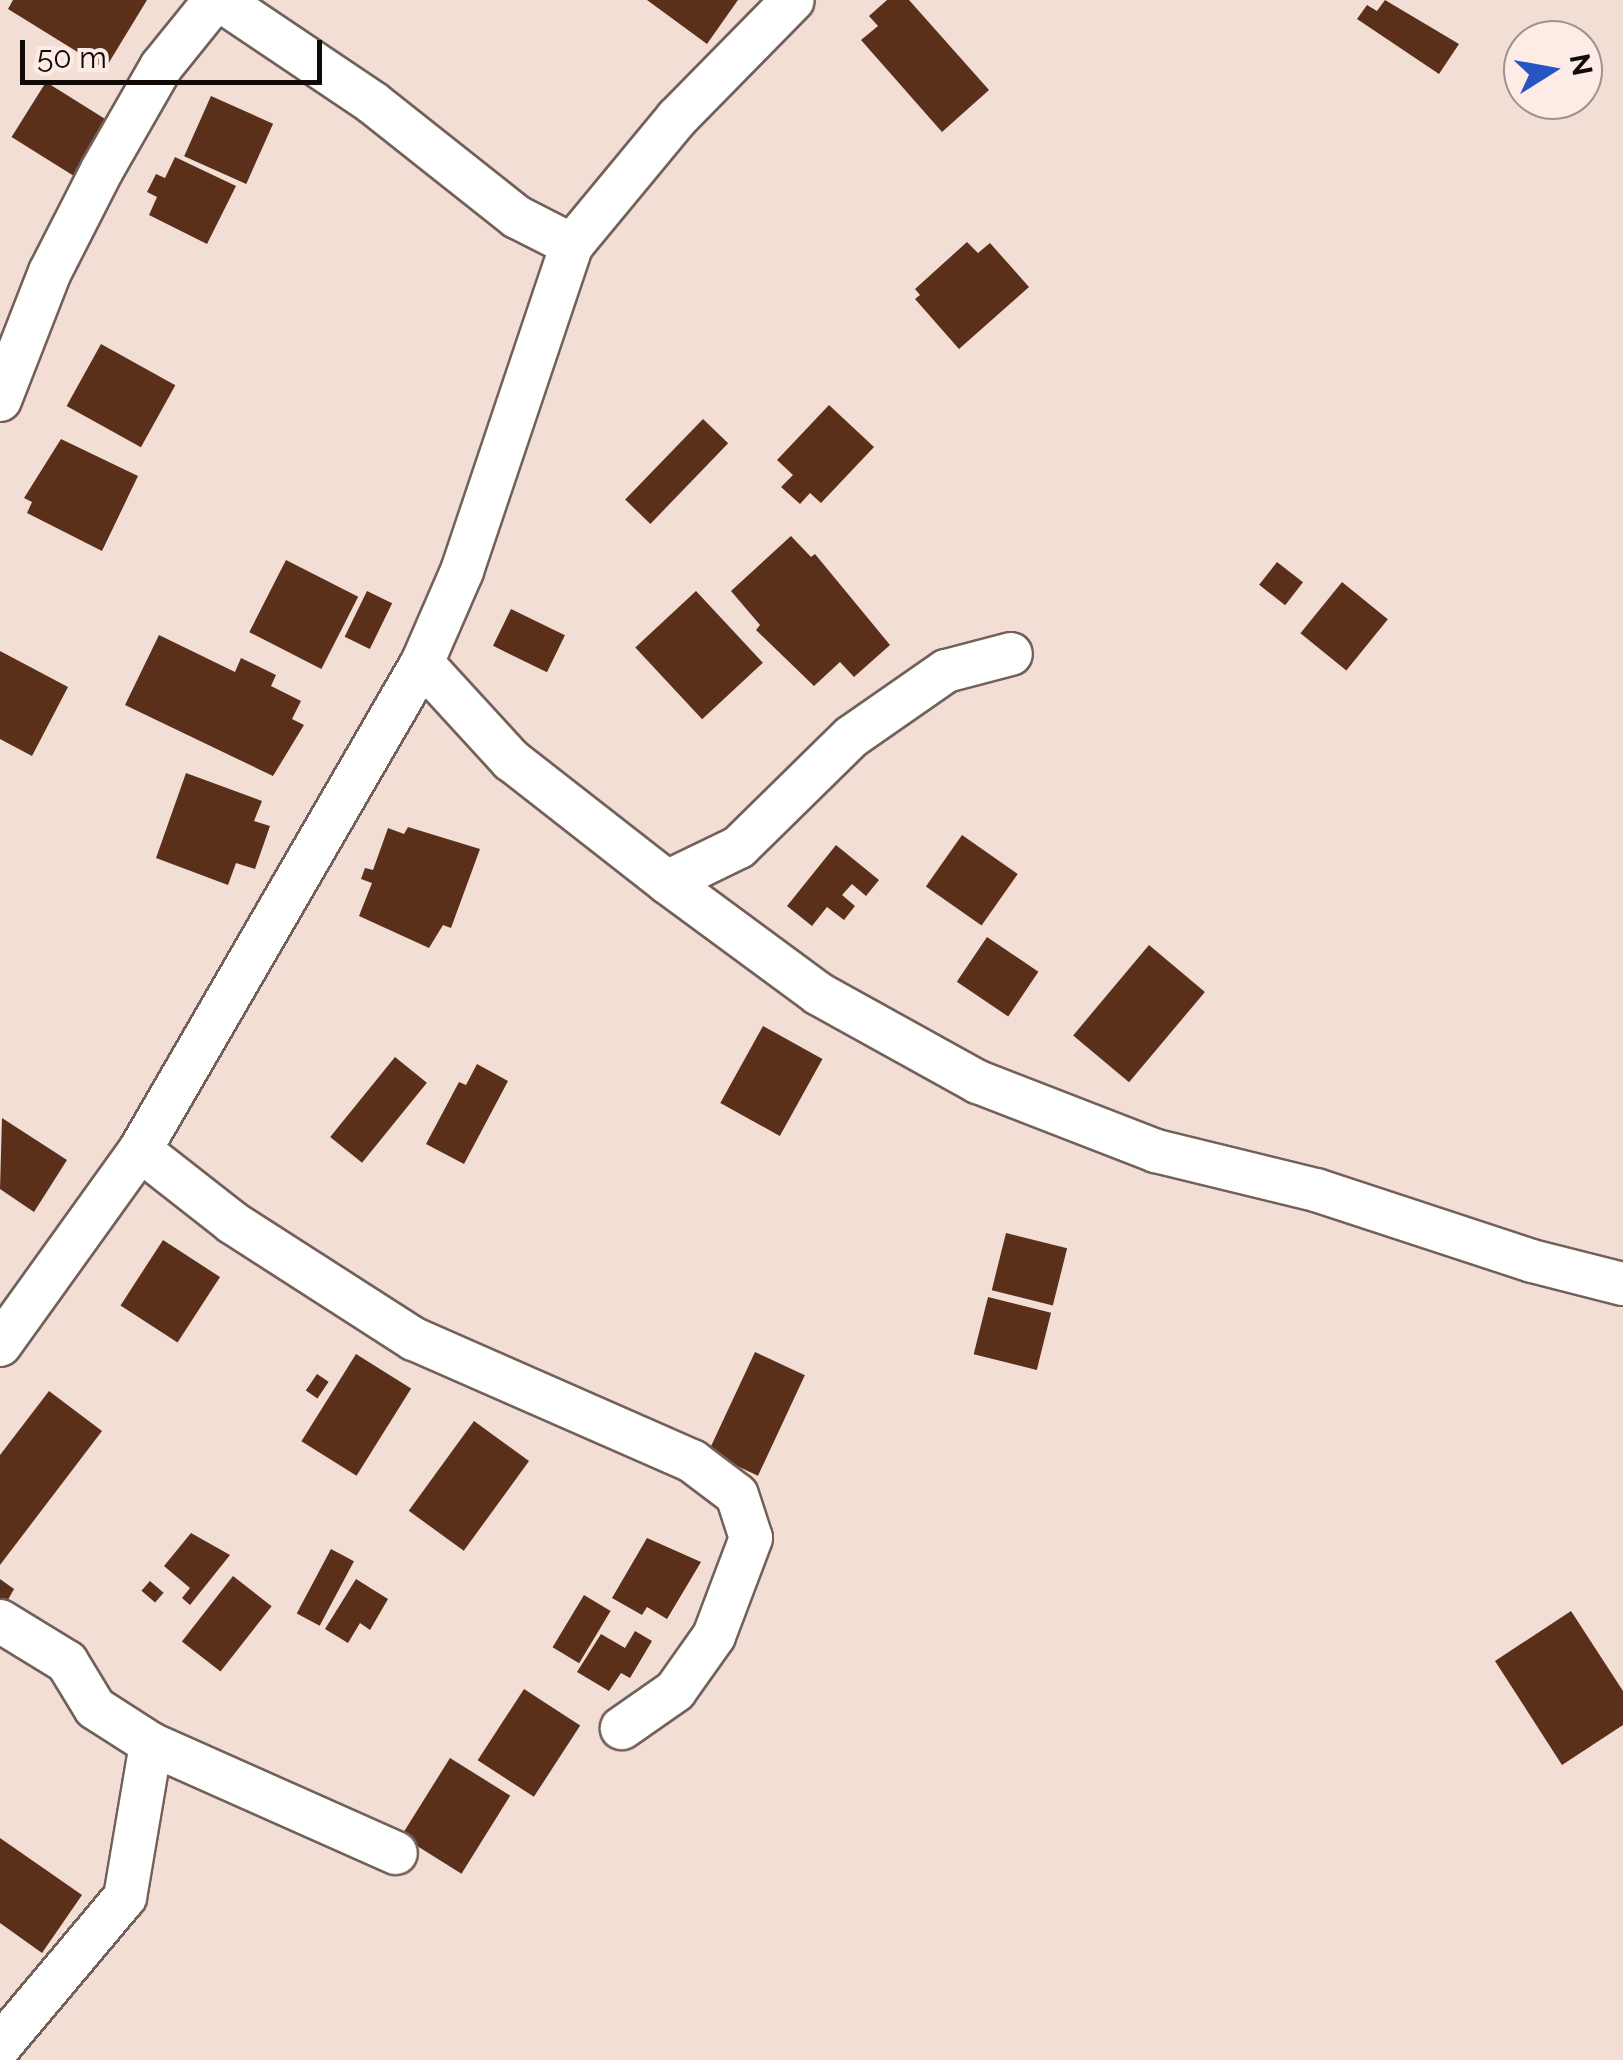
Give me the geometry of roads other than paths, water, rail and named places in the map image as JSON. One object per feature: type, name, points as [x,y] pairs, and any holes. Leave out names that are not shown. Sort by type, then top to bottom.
[{"type":"street","points":[[0,400],[50,272],[102,170],[161,67],[217,0],[373,103],[517,217],[572,245]]},
{"type":"street","points":[[0,1345],[140,1150],[422,663],[462,571],[572,245],[678,118],[793,0]]},
{"type":"street","points":[[666,882],[739,848],[851,737],[946,671],[1011,654]]},
{"type":"street","points":[[422,663],[510,760],[666,882],[819,994],[978,1082],[1156,1151],[1316,1190],[1532,1262],[1623,1284]]},
{"type":"street","points":[[140,1150],[233,1223],[414,1339],[692,1461],[737,1495],[751,1538],[714,1636],[675,1692],[622,1728]]},
{"type":"street","points":[[0,1620],[67,1662],[95,1708],[151,1744],[396,1853]]},
{"type":"street","points":[[0,2046],[125,1897],[151,1744]]}]
